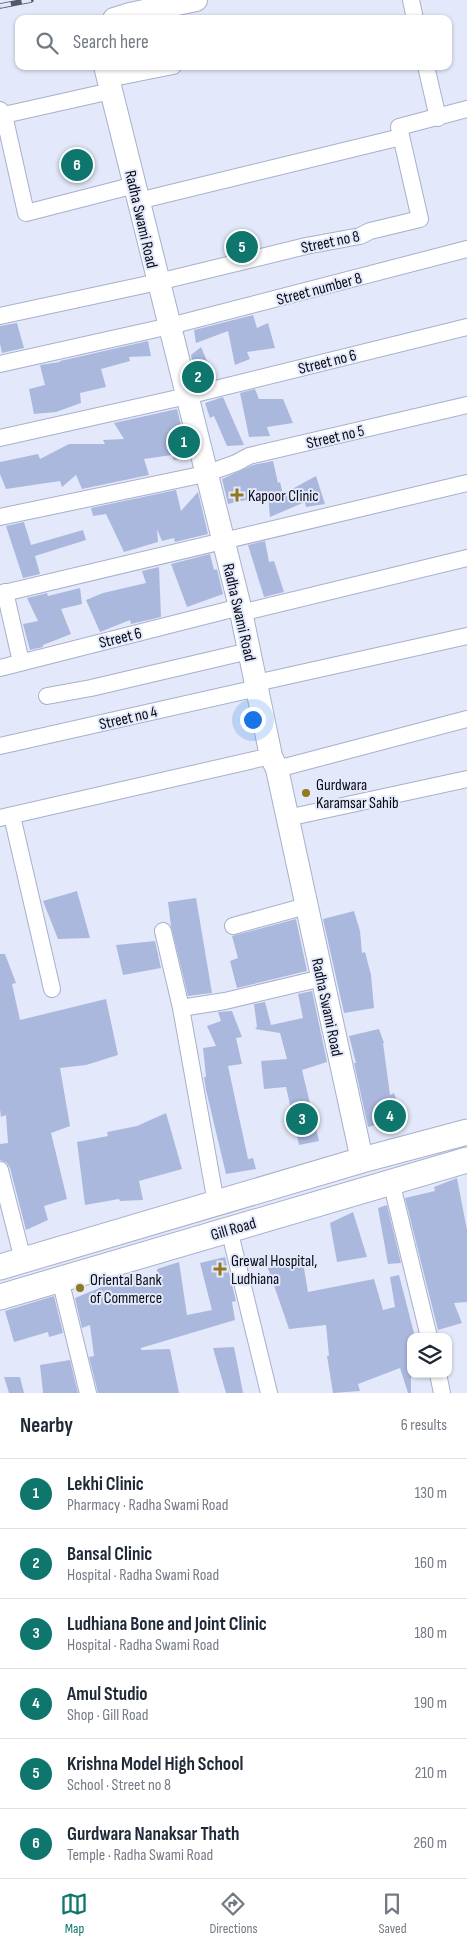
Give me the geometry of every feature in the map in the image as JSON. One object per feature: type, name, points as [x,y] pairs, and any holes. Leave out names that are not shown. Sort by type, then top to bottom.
[{"type":"main road","name":"Gill Road","points":[[12,1264],[362,1160],[467,1132]]},
{"type":"main road","name":"Gill Road","points":[[0,1297],[391,1181],[466,1164]]},
{"type":"street","points":[[127,15],[196,0]]},
{"type":"street","points":[[154,70],[108,79],[2,113],[26,213],[136,193],[401,137],[399,127],[467,109]]},
{"type":"street","points":[[427,70],[438,118]]},
{"type":"street","name":"Radha Swami Road","points":[[108,79],[240,610],[362,1160]]},
{"type":"street","name":"Street no 8","points":[[158,282],[269,254],[360,236],[420,219],[401,137]]},
{"type":"street","name":"Street number 8","points":[[0,364],[170,326],[467,249]]},
{"type":"street","points":[[0,316],[158,282]]},
{"type":"street","name":"Street no 6","points":[[187,396],[467,327]]},
{"type":"street","points":[[0,438],[187,396]]},
{"type":"street","name":"Street no 5","points":[[0,517],[205,474],[250,456],[467,405]]},
{"type":"street","points":[[21,662],[3,593],[467,483]]},
{"type":"street","name":"Street 6","points":[[0,668],[467,558]]},
{"type":"street","name":"Street no 4","points":[[0,746],[467,636]]},
{"type":"street","points":[[47,696],[91,688],[249,651]]},
{"type":"street","points":[[52,989],[6,817],[274,762],[467,719]]},
{"type":"street","points":[[287,818],[467,779]]},
{"type":"street","points":[[233,926],[306,906]]},
{"type":"street","points":[[163,931],[181,1008],[216,1204]]},
{"type":"street","points":[[181,1008],[226,1001],[322,978]]},
{"type":"street","points":[[0,1170],[12,1264]]},
{"type":"street","points":[[391,1181],[428,1333]]},
{"type":"street","points":[[229,1229],[269,1393]]},
{"type":"street","points":[[60,1279],[88,1393]]},
{"type":"street","points":[[439,1378],[442,1393]]},
{"type":"building","points":[[253,315],[257,328],[268,323],[275,348],[247,352],[250,359],[235,365],[228,331],[196,343],[194,330]]},
{"type":"building","points":[[17,323],[24,348],[2,353],[0,326]]},
{"type":"building","points":[[148,341],[151,356],[129,357],[130,361],[101,369],[106,387],[80,393],[81,403],[56,412],[34,414],[29,389],[45,385],[40,365]]},
{"type":"building","points":[[201,347],[210,368],[195,372],[191,355]]},
{"type":"building","points":[[255,389],[259,399],[283,399],[293,423],[267,427],[270,436],[249,437],[240,393]]},
{"type":"building","points":[[223,397],[244,445],[227,446],[214,416],[210,418],[205,403]]},
{"type":"building","points":[[177,409],[189,458],[174,460],[172,455],[144,459],[149,475],[82,489],[76,475],[62,487],[60,481],[6,489],[0,474],[0,462],[38,454],[40,459],[69,444],[105,444],[103,440],[124,439],[114,423]]},
{"type":"building","points":[[273,461],[278,483],[280,482],[283,494],[316,476],[325,504],[306,507],[305,502],[270,517],[268,495],[228,504],[222,479],[253,465]]},
{"type":"building","points":[[176,490],[181,511],[198,492],[208,534],[175,542],[174,538],[162,541],[157,529],[158,542],[124,552],[106,514],[93,516],[91,508]]},
{"type":"building","points":[[24,522],[31,545],[83,530],[86,540],[35,556],[40,574],[23,578],[6,526]]},
{"type":"building","points":[[265,541],[269,562],[274,561],[284,592],[264,597],[248,545]]},
{"type":"building","points":[[210,554],[214,570],[217,569],[223,594],[187,607],[171,564]]},
{"type":"building","points":[[159,567],[161,617],[131,624],[130,620],[100,632],[86,600],[103,593],[146,583],[142,571]]},
{"type":"building","points":[[80,588],[82,604],[61,609],[71,634],[43,645],[43,647],[30,650],[23,624],[38,621],[27,598],[47,593],[48,596]]},
{"type":"building","points":[[77,891],[90,938],[58,939],[43,901]]},
{"type":"building","points":[[196,898],[212,993],[188,996],[171,926],[168,902]]},
{"type":"building","points":[[354,911],[360,931],[362,953],[365,952],[371,975],[374,1008],[344,1013],[323,919]]},
{"type":"building","points":[[296,919],[307,971],[237,988],[230,961],[238,958],[232,936]]},
{"type":"building","points":[[155,941],[161,968],[123,975],[116,945]]},
{"type":"building","points":[[0,954],[5,954],[16,983],[12,984],[20,1020],[106,999],[118,1055],[86,1065],[60,1068],[70,1126],[51,1133],[67,1199],[44,1206],[48,1220],[26,1230],[10,1168],[7,1163],[0,1160],[0,1144],[8,1143],[6,1115],[1,1117],[0,1109]]},
{"type":"building","points":[[312,991],[327,1062],[302,1070],[319,1141],[299,1145],[286,1087],[264,1089],[261,1061],[287,1059],[280,1033],[255,1029],[257,1027],[254,1004],[265,1002],[271,1025],[303,1018],[298,994]]},
{"type":"building","points":[[232,1011],[242,1037],[236,1038],[242,1064],[228,1066],[248,1159],[253,1158],[256,1169],[226,1174],[206,1090],[203,1048],[216,1046],[207,1026],[221,1021],[218,1012]]},
{"type":"building","points":[[379,1029],[384,1043],[390,1095],[394,1093],[403,1118],[368,1127],[349,1036]]},
{"type":"building","points":[[166,1113],[182,1169],[139,1181],[143,1200],[120,1201],[119,1199],[85,1205],[77,1142],[108,1136],[107,1132],[137,1126]]},
{"type":"building","points":[[457,1178],[467,1230],[467,1302],[454,1303],[462,1323],[438,1330],[405,1198],[435,1191],[434,1187]]},
{"type":"building","points":[[387,1205],[401,1263],[388,1264],[378,1208]]},
{"type":"building","points":[[353,1212],[367,1257],[337,1262],[330,1223]]},
{"type":"building","points":[[225,1257],[236,1301],[232,1302],[235,1320],[141,1348],[141,1350],[170,1349],[179,1393],[98,1393],[89,1357],[94,1356],[90,1325],[82,1328],[75,1298],[104,1286],[104,1283],[125,1279],[125,1277],[158,1275],[157,1269],[179,1262],[187,1315],[212,1310],[200,1263]]},
{"type":"building","points":[[303,1262],[308,1292],[374,1279],[383,1310],[395,1307],[390,1277],[399,1275],[414,1333],[407,1333],[407,1378],[411,1378],[411,1393],[408,1393],[400,1368],[358,1384],[360,1391],[333,1393],[327,1356],[329,1356],[326,1325],[289,1329],[268,1268]]},
{"type":"building","points":[[54,1296],[63,1333],[49,1337],[48,1332],[14,1342],[5,1311]]},
{"type":"building","points":[[234,1347],[243,1393],[226,1393],[213,1348]]},
{"type":"building","points":[[70,1360],[78,1393],[43,1393],[40,1365]]},
{"type":"building","points":[[4,1377],[20,1377],[24,1393],[9,1393]]},
{"type":"railway","points":[[0,6],[31,0]]},
{"type":"place","name":"Gurdwara Nanaksar Thath","points":[[77,165]]},
{"type":"place","name":"Krishna Model High School","points":[[242,247]]},
{"type":"place","name":"Bansal Clinic","points":[[198,377]]},
{"type":"place","name":"Lekhi Clinic","points":[[184,442]]},
{"type":"place","name":"Kapoor Clinic","points":[[237,495]]},
{"type":"place","name":"Gurdwara Karamsar Sahib","points":[[306,793]]},
{"type":"place","name":"Amul Studio","points":[[390,1116]]},
{"type":"place","name":"Ludhiana Bone and Joint Clinic","points":[[302,1119]]},
{"type":"place","name":"Grewal Hospital, Ludhiana","points":[[220,1269]]},
{"type":"place","name":"Oriental Bank of Commerce","points":[[80,1288]]}]
